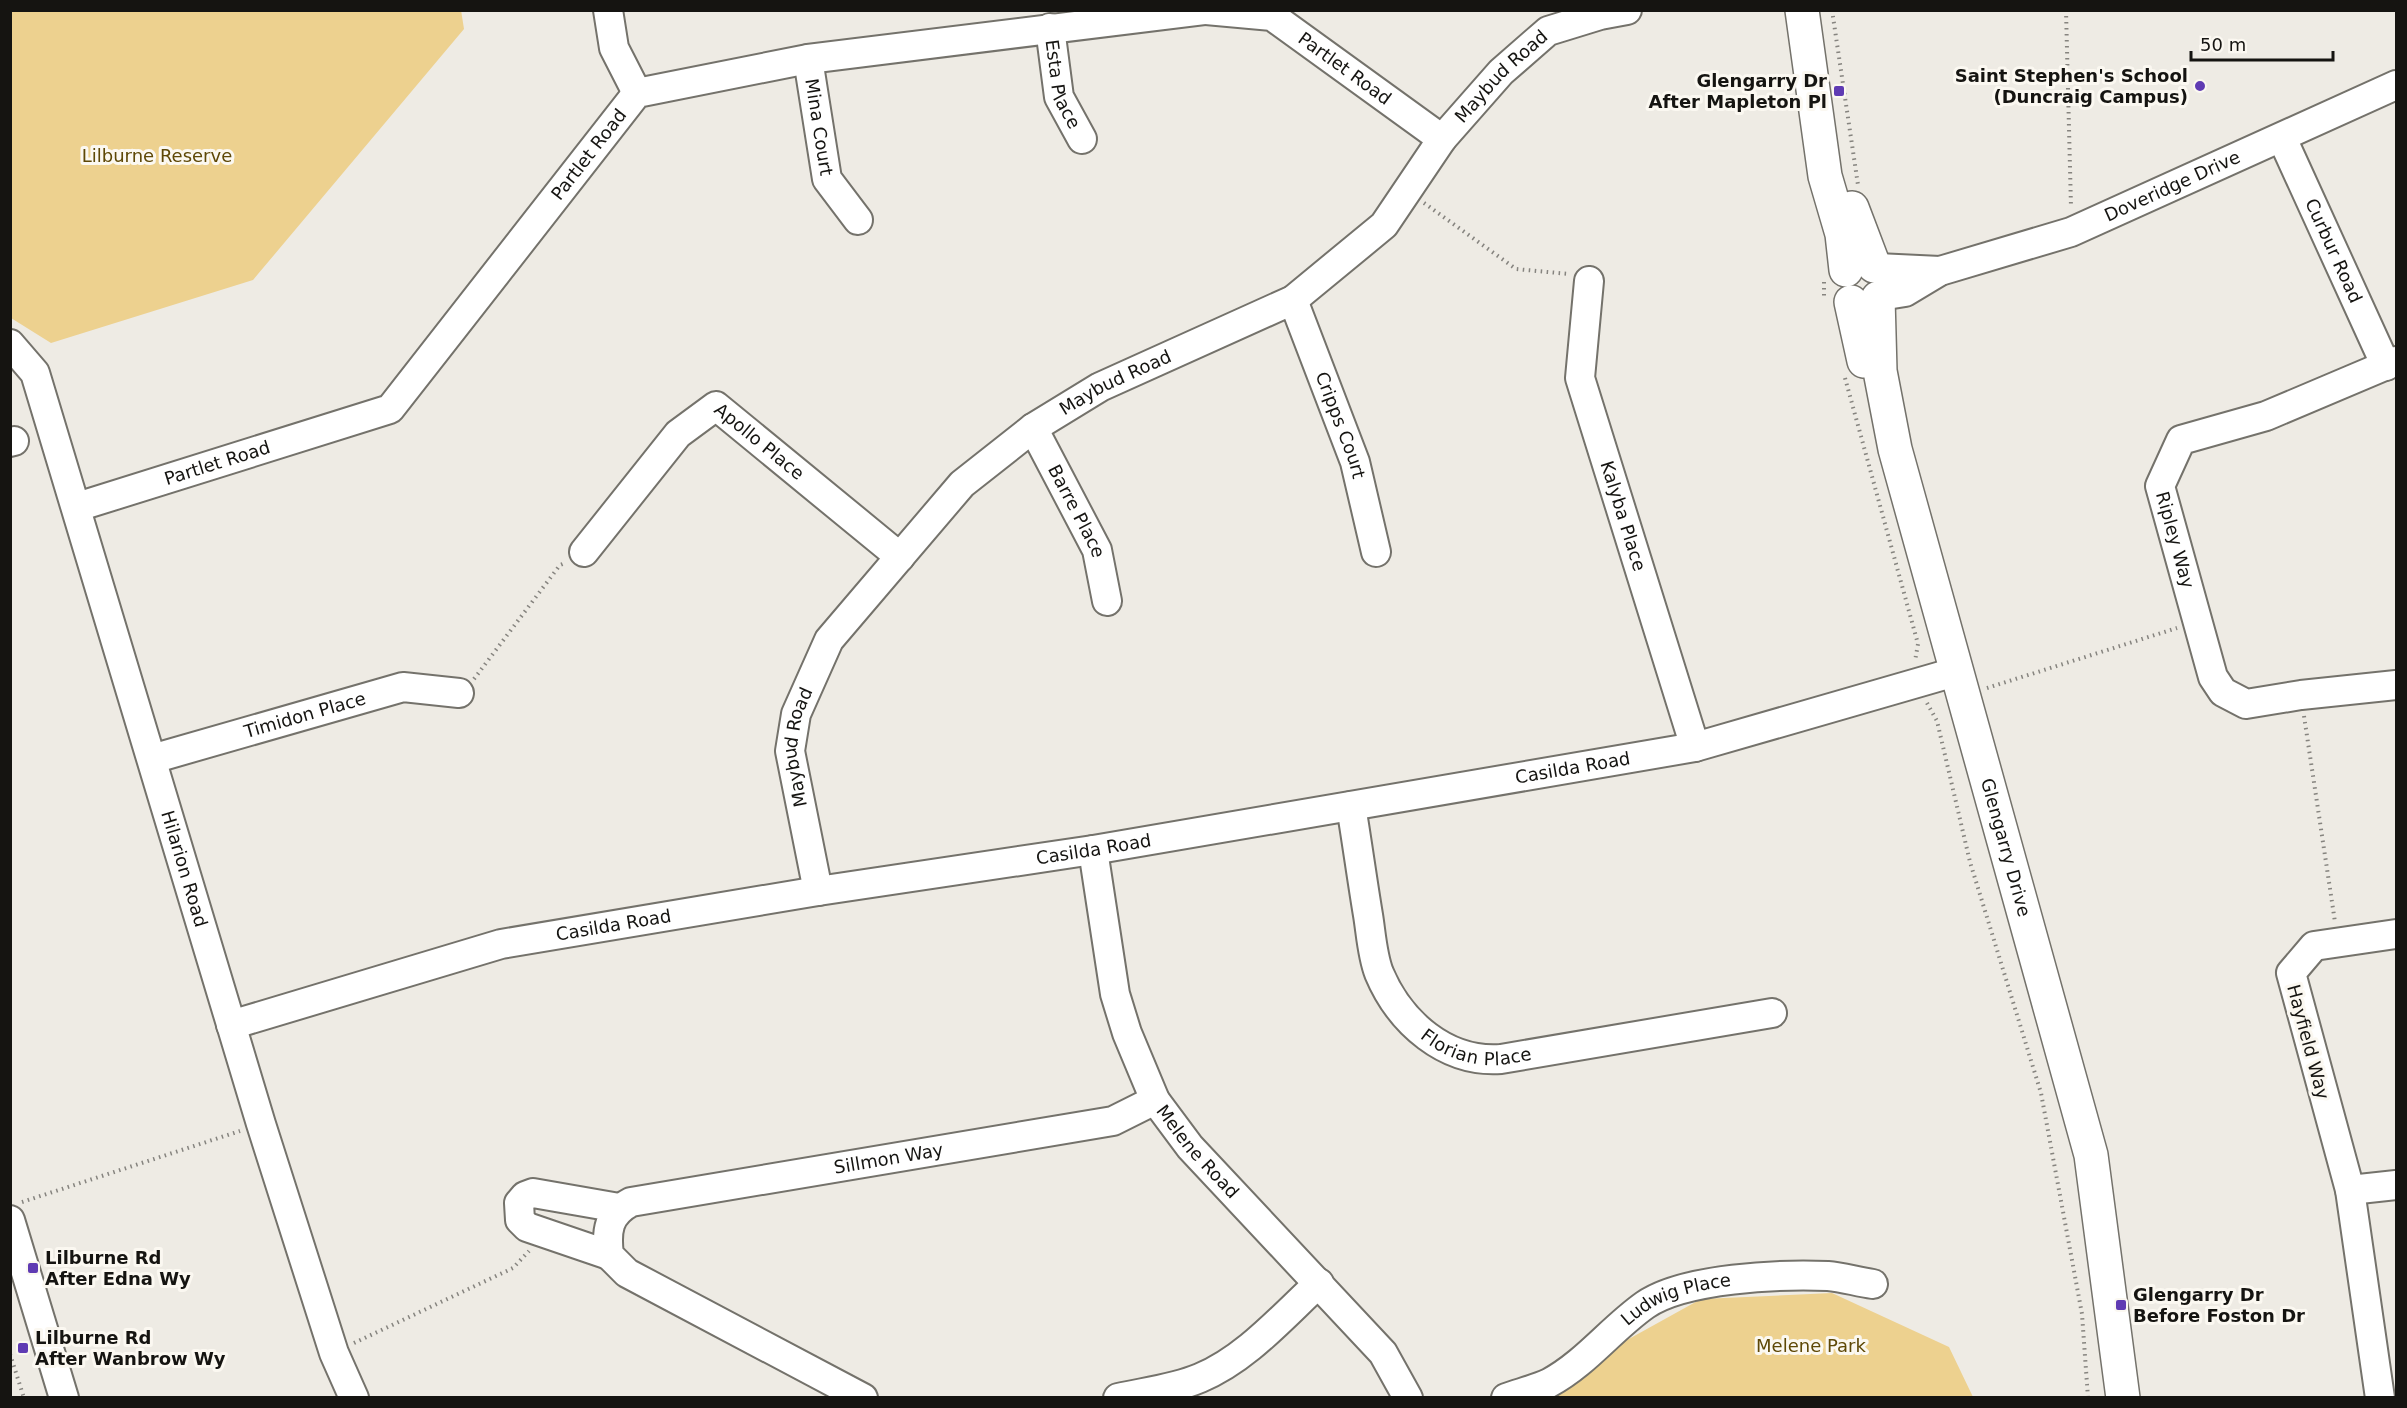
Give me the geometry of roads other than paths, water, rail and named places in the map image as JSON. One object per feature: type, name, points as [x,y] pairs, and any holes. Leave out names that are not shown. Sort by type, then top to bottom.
[{"type":"main road","name":"Glengarry Drive","points":[[1802,10],[1825,176],[1842,234],[1868,283]]},
{"type":"main road","name":"Glengarry Drive","points":[[1820,10],[1832,110],[1846,187],[1868,283],[1889,422],[1950,685],[2066,1123],[2083,1214],[2107,1398]]},
{"type":"main road","name":"Glengarry Drive","points":[[1950,685],[2091,1155],[2122,1398]]},
{"type":"street","points":[[608,10],[614,48],[637,93]]},
{"type":"street","name":"Partlet Road","points":[[76,507],[390,409],[637,93],[808,59],[1050,28],[1205,10],[1272,13],[1442,139]]},
{"type":"street","name":"Maybud Road","points":[[818,891],[790,751],[796,714],[830,640],[962,484],[1033,428],[1100,387],[1293,300],[1384,225],[1442,139],[1546,21],[1627,10]]},
{"type":"street","name":"Esta Place","points":[[1050,28],[1059,96],[1082,139]]},
{"type":"street","name":"Mina Court","points":[[808,59],[826,178],[858,220]]},
{"type":"street","name":"Doveridge Drive","points":[[1868,283],[1940,271],[2071,232],[2397,85]]},
{"type":"street","name":"Curbur Road","points":[[2282,138],[2391,363]]},
{"type":"street","name":"Kalyba Place","points":[[1589,281],[1580,378],[1695,747]]},
{"type":"street","name":"Cripps Court","points":[[1293,300],[1355,462],[1376,552]]},
{"type":"street","name":"Hilarion Road","points":[[10,344],[35,373],[261,1124],[334,1353],[354,1398]]},
{"type":"street","name":"Ripley Way","points":[[2391,363],[2266,416],[2181,440],[2160,486],[2213,677],[2228,696],[2246,704],[2301,695],[2397,685]]},
{"type":"street","name":"Apollo Place","points":[[584,552],[678,434],[716,406],[900,557]]},
{"type":"street","name":"Barre Place","points":[[1033,428],[1097,550],[1107,601]]},
{"type":"street","name":"Casilda Road","points":[[231,1025],[501,944],[818,891],[1093,850],[1695,747],[1950,685]]},
{"type":"street","name":"Timidon Place","points":[[152,759],[403,687],[459,693]]},
{"type":"street","name":"Florian Place","points":[[1351,806],[1378,972],[1402,1011],[1418,1028],[1435,1042],[1457,1055],[1481,1060],[1501,1059],[1772,1013]]},
{"type":"street","name":"Melene Road","points":[[1093,850],[1115,994],[1127,1033],[1155,1100],[1190,1147],[1383,1353],[1408,1398]]},
{"type":"street","name":"Hayfield Way","points":[[2380,1398],[2350,1190],[2291,973],[2314,946],[2338,940],[2397,934]]},
{"type":"street","name":"Sillmon Way","points":[[863,1398],[627,1273],[609,1255],[527,1227],[520,1220],[519,1203],[525,1196],[533,1193],[619,1208],[631,1202],[674,1194],[1113,1121],[1155,1100]]},
{"type":"street","points":[[2350,1190],[2397,1185]]},
{"type":"street","points":[[609,1255],[608,1229],[611,1218],[619,1208]]},
{"type":"street","points":[[16,1211],[64,1398]]},
{"type":"street","name":"Ludwig Place","points":[[1506,1398],[1556,1378],[1579,1363],[1645,1305],[1664,1294],[1718,1282],[1770,1277],[1829,1276],[1873,1284]]},
{"type":"street","points":[[10,1278],[46,1398]]},
{"type":"street","points":[[1118,1398],[1169,1388],[1199,1379],[1220,1368],[1240,1355],[1319,1283]]},
{"type":"place","name":"Saint Stephen's School (Duncraig Campus)","points":[[2200,86]]},
{"type":"place","name":"Glengarry Dr After Mapleton Pl","points":[[1839,91]]},
{"type":"place","name":"Lilburne Rd After Edna Wy","points":[[33,1268]]},
{"type":"place","name":"Glengarry Dr Before Foston Dr","points":[[2121,1305]]},
{"type":"place","name":"Lilburne Rd After Wanbrow Wy","points":[[23,1348]]},
{"type":"park label","name":"Lilburne Reserve","points":[[157,156]]},
{"type":"park label","name":"Melene Park","points":[[1811,1346]]}]
